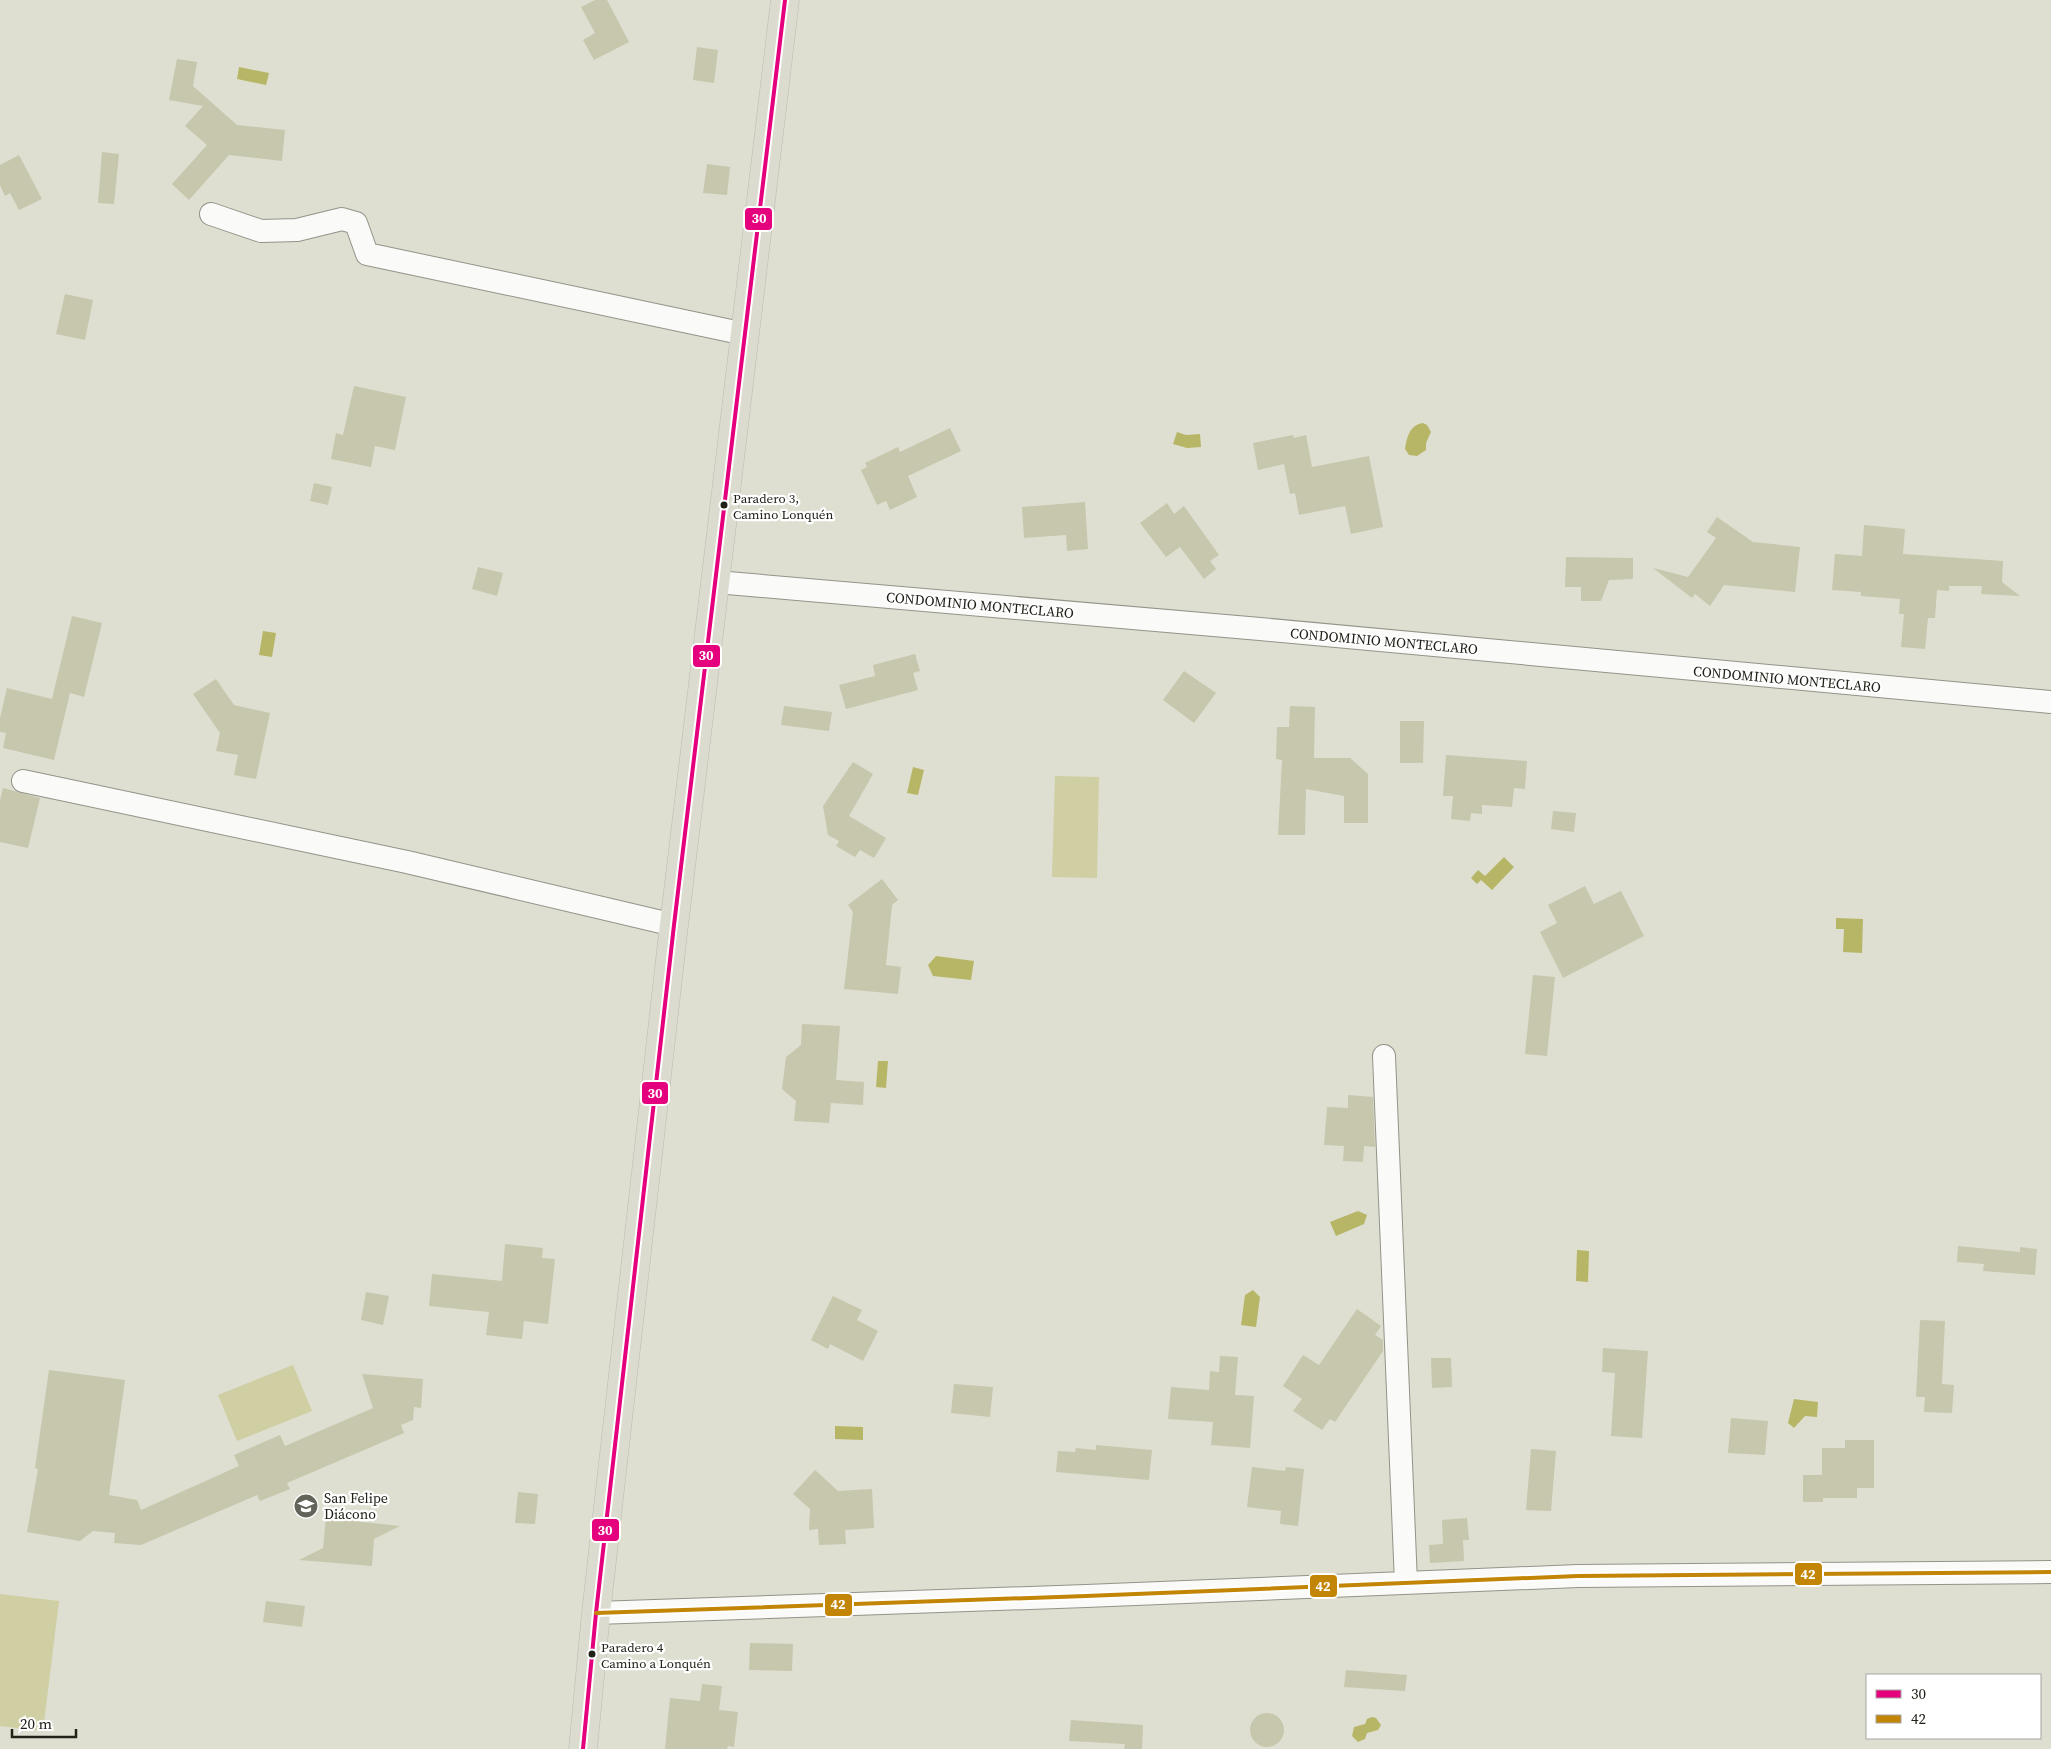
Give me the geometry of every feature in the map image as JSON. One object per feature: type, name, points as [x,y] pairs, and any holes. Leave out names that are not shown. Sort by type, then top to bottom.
[{"type":"main road","points":[[583,1749],[596,1613],[674,924],[785,0]]},
{"type":"street","points":[[211,214],[261,232],[297,230],[342,218],[356,223],[367,254],[745,334]]},
{"type":"street","name":"CONDOMINIO MONTECLARO","points":[[716,582],[1279,631],[2051,702]]},
{"type":"street","points":[[23,781],[407,862],[674,924]]},
{"type":"street","points":[[1384,1056],[1406,1583]]},
{"type":"street","points":[[596,1613],[1578,1576],[2051,1572]]},
{"type":"green space","points":[[1055,776],[1099,777],[1097,878],[1052,877]]},
{"type":"green space","points":[[293,1365],[312,1411],[237,1441],[218,1395]]},
{"type":"green space","points":[[0,1594],[59,1601],[43,1731],[0,1726]]},
{"type":"shaded area","points":[[239,67],[269,73],[266,85],[237,79]]},
{"type":"shaded area","points":[[1423,423],[1427,425],[1431,432],[1426,443],[1426,450],[1417,456],[1409,455],[1405,449],[1410,433],[1415,426]]},
{"type":"shaded area","points":[[1177,432],[1186,435],[1200,434],[1201,447],[1187,448],[1173,444]]},
{"type":"shaded area","points":[[263,631],[276,633],[272,657],[259,655]]},
{"type":"shaded area","points":[[913,767],[924,770],[918,795],[907,793]]},
{"type":"shaded area","points":[[1504,857],[1514,867],[1492,890],[1481,880],[1477,884],[1471,878],[1478,870],[1485,876]]},
{"type":"shaded area","points":[[1836,918],[1863,919],[1862,953],[1843,952],[1844,929],[1836,929]]},
{"type":"shaded area","points":[[936,956],[974,961],[971,980],[933,976],[928,965]]},
{"type":"shaded area","points":[[878,1061],[888,1061],[886,1088],[876,1087]]},
{"type":"shaded area","points":[[1358,1211],[1367,1215],[1364,1224],[1336,1236],[1330,1222]]},
{"type":"shaded area","points":[[1577,1250],[1589,1251],[1588,1282],[1576,1281]]},
{"type":"shaded area","points":[[1253,1290],[1260,1297],[1256,1327],[1241,1325],[1245,1295]]},
{"type":"shaded area","points":[[1794,1399],[1818,1402],[1817,1417],[1805,1416],[1794,1428],[1788,1423]]},
{"type":"shaded area","points":[[835,1426],[863,1427],[863,1440],[835,1439]]},
{"type":"shaded area","points":[[1376,1718],[1381,1725],[1378,1730],[1367,1733],[1365,1739],[1358,1742],[1352,1736],[1354,1727],[1365,1724],[1367,1719]]},
{"type":"building","points":[[595,0],[607,0],[629,42],[594,60],[583,40],[595,33],[581,7]]},
{"type":"building","points":[[697,47],[718,50],[714,83],[693,80]]},
{"type":"building","points":[[177,59],[197,62],[193,86],[237,125],[285,130],[282,161],[229,155],[189,200],[172,184],[207,145],[185,126],[203,106],[169,100]]},
{"type":"building","points":[[102,152],[119,154],[114,204],[98,203]]},
{"type":"building","points":[[19,155],[42,199],[19,210],[10,193],[5,196],[0,185],[0,165]]},
{"type":"building","points":[[707,164],[730,167],[727,195],[703,193]]},
{"type":"building","points":[[65,294],[93,300],[85,340],[56,334]]},
{"type":"building","points":[[354,386],[406,397],[395,450],[375,446],[371,467],[331,459],[336,433],[343,435]]},
{"type":"building","points":[[950,428],[961,451],[908,476],[917,497],[890,510],[886,501],[877,505],[861,470],[867,467],[865,463],[898,447],[900,452]]},
{"type":"building","points":[[1293,435],[1294,438],[1306,435],[1312,467],[1369,456],[1383,527],[1351,534],[1345,506],[1299,515],[1295,493],[1290,494],[1284,464],[1258,470],[1253,443]]},
{"type":"building","points":[[314,483],[332,487],[328,505],[310,501]]},
{"type":"building","points":[[1085,502],[1088,549],[1067,551],[1066,535],[1024,538],[1022,507]]},
{"type":"building","points":[[1167,503],[1174,514],[1184,506],[1219,555],[1210,561],[1216,569],[1204,579],[1180,547],[1166,557],[1140,523]]},
{"type":"building","points":[[1717,517],[1753,542],[1800,547],[1795,592],[1724,585],[1710,606],[1695,594],[1692,598],[1653,568],[1688,577],[1716,538],[1707,532]]},
{"type":"building","points":[[1864,525],[1905,529],[1903,554],[2003,561],[2002,582],[2020,596],[1981,594],[1982,586],[1949,586],[1949,591],[1937,590],[1935,618],[1928,618],[1925,649],[1901,647],[1904,614],[1899,614],[1900,599],[1861,596],[1861,592],[1832,590],[1835,554],[1862,556]]},
{"type":"building","points":[[1566,557],[1633,558],[1633,579],[1609,580],[1601,601],[1581,601],[1581,587],[1565,587]]},
{"type":"building","points":[[478,567],[503,573],[497,596],[472,589]]},
{"type":"building","points":[[72,616],[102,623],[84,697],[70,693],[54,760],[3,748],[6,733],[0,732],[0,718],[7,688],[52,699]]},
{"type":"building","points":[[915,654],[920,671],[913,673],[918,690],[846,709],[839,685],[875,676],[873,665]]},
{"type":"building","points":[[1184,671],[1216,693],[1194,723],[1163,700]]},
{"type":"building","points":[[216,679],[234,705],[270,713],[256,779],[234,775],[238,755],[216,751],[220,733],[193,694]]},
{"type":"building","points":[[784,706],[832,712],[829,731],[781,725]]},
{"type":"building","points":[[1290,706],[1315,707],[1314,758],[1350,758],[1368,774],[1368,823],[1344,823],[1344,796],[1306,789],[1305,835],[1278,835],[1282,760],[1276,759],[1277,727],[1289,727]]},
{"type":"building","points":[[1400,721],[1424,721],[1423,763],[1400,763]]},
{"type":"building","points":[[1446,755],[1527,761],[1525,789],[1514,788],[1512,807],[1482,805],[1482,814],[1471,813],[1470,821],[1451,819],[1453,796],[1443,796]]},
{"type":"building","points":[[853,762],[873,774],[849,816],[886,838],[874,858],[860,850],[855,857],[836,846],[839,841],[828,835],[823,806]]},
{"type":"building","points":[[3,788],[40,798],[28,848],[0,842],[0,800]]},
{"type":"building","points":[[1553,811],[1576,813],[1574,832],[1551,829]]},
{"type":"building","points":[[882,879],[898,900],[892,905],[886,965],[901,967],[898,994],[844,989],[853,912],[848,905]]},
{"type":"building","points":[[1585,886],[1594,904],[1621,891],[1644,936],[1563,978],[1540,932],[1557,923],[1548,905]]},
{"type":"building","points":[[1533,975],[1555,977],[1547,1056],[1525,1054]]},
{"type":"building","points":[[802,1024],[840,1026],[836,1080],[864,1082],[863,1105],[831,1103],[829,1123],[794,1121],[796,1101],[782,1089],[786,1057],[801,1045]]},
{"type":"building","points":[[1348,1095],[1373,1097],[1375,1147],[1364,1146],[1363,1162],[1343,1161],[1344,1146],[1324,1145],[1327,1107],[1348,1108]]},
{"type":"building","points":[[505,1244],[543,1248],[542,1258],[555,1259],[548,1324],[524,1321],[522,1339],[486,1335],[489,1312],[429,1306],[432,1274],[502,1281]]},
{"type":"building","points":[[1958,1246],[2020,1252],[2020,1247],[2037,1249],[2035,1275],[1983,1271],[1984,1264],[1957,1262]]},
{"type":"building","points":[[366,1292],[389,1296],[383,1325],[361,1320]]},
{"type":"building","points":[[833,1296],[862,1310],[857,1320],[878,1331],[863,1361],[830,1344],[828,1349],[811,1340]]},
{"type":"building","points":[[1357,1309],[1381,1326],[1375,1335],[1383,1340],[1383,1351],[1335,1422],[1330,1419],[1322,1430],[1293,1411],[1302,1399],[1283,1386],[1303,1355],[1319,1365]]},
{"type":"building","points":[[1920,1320],[1945,1321],[1942,1384],[1954,1385],[1952,1413],[1924,1412],[1925,1397],[1916,1397]]},
{"type":"building","points":[[1603,1348],[1648,1351],[1642,1438],[1611,1436],[1615,1373],[1602,1372]]},
{"type":"building","points":[[1220,1356],[1238,1357],[1235,1395],[1254,1396],[1250,1448],[1211,1445],[1213,1422],[1168,1419],[1171,1387],[1209,1390],[1210,1371],[1219,1372]]},
{"type":"building","points":[[1431,1358],[1451,1358],[1452,1387],[1432,1388]]},
{"type":"building","points":[[49,1370],[125,1380],[109,1495],[137,1500],[141,1510],[239,1466],[234,1455],[280,1435],[285,1446],[373,1408],[362,1374],[423,1379],[421,1408],[414,1407],[413,1420],[401,1425],[404,1433],[287,1483],[290,1489],[260,1501],[257,1495],[141,1545],[114,1543],[115,1533],[93,1531],[80,1541],[27,1532],[38,1469],[35,1468]]},
{"type":"building","points":[[954,1384],[993,1387],[990,1417],[951,1413]]},
{"type":"building","points":[[1731,1418],[1768,1421],[1765,1455],[1728,1453]]},
{"type":"building","points":[[1845,1440],[1874,1440],[1874,1488],[1857,1488],[1857,1498],[1823,1498],[1823,1502],[1803,1502],[1803,1475],[1822,1475],[1822,1448],[1845,1448]]},
{"type":"building","points":[[1096,1445],[1152,1450],[1149,1480],[1056,1472],[1058,1451],[1075,1452],[1076,1448],[1096,1450]]},
{"type":"building","points":[[1531,1449],[1556,1451],[1551,1511],[1526,1510]]},
{"type":"building","points":[[1252,1467],[1285,1471],[1286,1467],[1304,1469],[1298,1526],[1280,1524],[1281,1511],[1247,1507]]},
{"type":"building","points":[[815,1470],[838,1491],[872,1489],[874,1528],[845,1530],[846,1544],[819,1545],[818,1529],[809,1530],[810,1509],[793,1494]]},
{"type":"building","points":[[518,1492],[538,1494],[535,1524],[515,1523]]},
{"type":"building","points":[[326,1518],[400,1526],[374,1539],[372,1566],[299,1560],[323,1548]]},
{"type":"building","points":[[1467,1518],[1469,1540],[1463,1540],[1464,1561],[1430,1563],[1429,1545],[1443,1544],[1442,1520]]},
{"type":"building","points":[[266,1601],[305,1606],[302,1627],[263,1622]]},
{"type":"building","points":[[750,1643],[793,1644],[792,1671],[749,1670]]},
{"type":"building","points":[[1346,1670],[1407,1675],[1405,1691],[1344,1687]]},
{"type":"building","points":[[702,1684],[722,1686],[719,1710],[738,1712],[734,1747],[728,1746],[727,1749],[665,1749],[670,1698],[700,1701]]},
{"type":"building","points":[[1267,1713],[1279,1718],[1284,1730],[1279,1742],[1267,1747],[1255,1742],[1250,1730],[1255,1718]]},
{"type":"building","points":[[1071,1720],[1143,1725],[1142,1749],[1124,1749],[1125,1744],[1069,1741]]},
{"type":"transit line","name":"30","points":[[583,1749],[596,1613],[674,925],[785,0]]},
{"type":"transit line","name":"42","points":[[596,1613],[1578,1576],[2051,1572]]},
{"type":"place","name":"Paradero 3, Camino Lonquén","points":[[724,505]]},
{"type":"place","name":"San Felipe Diácono","points":[[306,1506]]},
{"type":"place","name":"Paradero 4 Camino a Lonquén","points":[[592,1654]]}]
